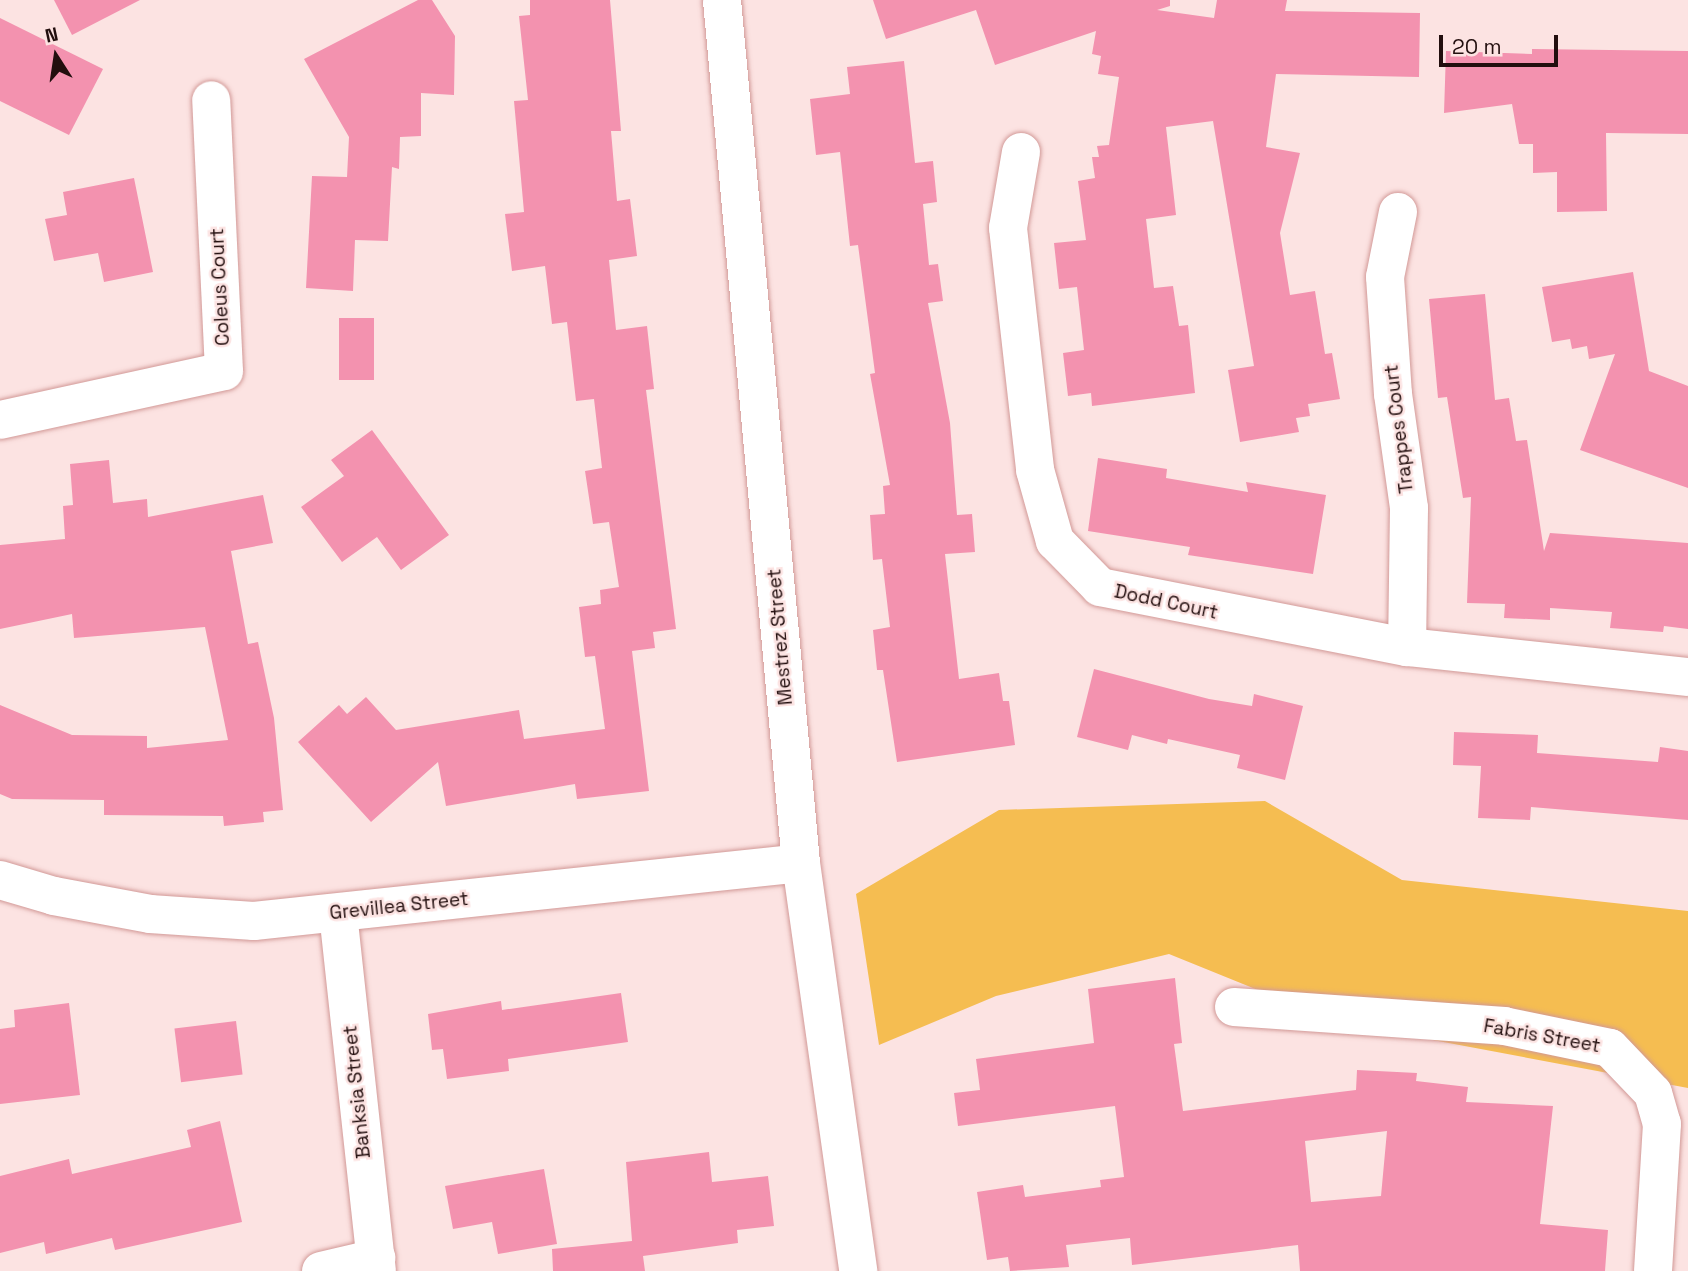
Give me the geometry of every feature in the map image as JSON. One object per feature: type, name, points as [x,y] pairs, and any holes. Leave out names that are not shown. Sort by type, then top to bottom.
[{"type":"street","name":"Mestrez Street","points":[[722,0],[801,863],[858,1271]]},
{"type":"street","name":"Coleus Court","points":[[0,420],[224,371],[211,100]]},
{"type":"street","name":"Dodd Court","points":[[1021,152],[1009,228],[1035,470],[1055,541],[1100,587],[1123,595],[1406,647],[1688,677]]},
{"type":"street","name":"Trappes Court","points":[[1398,212],[1385,277],[1393,394],[1409,508],[1406,647]]},
{"type":"street","name":"Grevillea Street","points":[[0,880],[54,896],[150,914],[254,921],[801,863]]},
{"type":"street","name":"Banksia Street","points":[[338,913],[377,1264]]},
{"type":"street","name":"Fabris Street","points":[[1234,1007],[1504,1026],[1610,1048],[1653,1093],[1662,1124],[1653,1271]]},
{"type":"street","points":[[321,1271],[377,1264]]},
{"type":"shaded area","points":[[1265,801],[1402,880],[1688,911],[1688,1088],[1337,1022],[1169,954],[996,996],[879,1045],[856,894],[999,810]]},
{"type":"building","points":[[54,0],[140,0],[72,35]]},
{"type":"building","points":[[418,0],[432,0],[455,36],[454,95],[421,93],[421,136],[400,137],[399,169],[392,167],[388,241],[355,240],[353,291],[306,288],[312,176],[347,177],[349,137],[304,59]]},
{"type":"building","points":[[530,0],[610,0],[621,131],[611,131],[617,201],[630,199],[637,256],[609,260],[616,330],[647,326],[654,389],[646,390],[676,629],[653,632],[655,648],[632,651],[649,791],[577,799],[575,784],[446,806],[438,762],[371,822],[298,742],[339,705],[347,714],[366,697],[396,730],[519,710],[524,739],[605,729],[595,656],[585,657],[579,607],[601,604],[600,590],[619,587],[609,522],[593,524],[585,471],[602,468],[594,399],[576,401],[567,322],[552,324],[545,266],[512,271],[505,214],[524,212],[514,101],[528,100],[519,16],[530,15]]},
{"type":"building","points":[[873,0],[1170,0],[1170,6],[1157,10],[1214,18],[1217,0],[1287,0],[1285,11],[1420,13],[1419,77],[1276,74],[1266,147],[1300,153],[1280,233],[1290,295],[1315,291],[1325,354],[1332,353],[1340,399],[1308,404],[1310,416],[1296,418],[1299,432],[1240,442],[1228,370],[1254,366],[1213,121],[1166,127],[1176,215],[1146,219],[1154,288],[1173,286],[1179,326],[1188,325],[1195,393],[1092,406],[1091,393],[1068,396],[1063,353],[1084,350],[1077,287],[1059,289],[1054,243],[1086,240],[1078,181],[1095,178],[1092,157],[1099,157],[1097,146],[1109,145],[1119,77],[1098,74],[1101,56],[1092,54],[1096,31],[995,65],[976,10],[886,39]]},
{"type":"building","points":[[0,18],[103,69],[69,135],[0,101]]},
{"type":"building","points":[[1532,49],[1688,51],[1688,134],[1606,133],[1607,211],[1557,212],[1557,172],[1533,173],[1533,144],[1519,144],[1512,104],[1444,113],[1446,51],[1532,54]]},
{"type":"building","points":[[904,61],[915,163],[933,161],[937,202],[923,204],[929,265],[938,264],[943,301],[928,303],[950,423],[957,515],[972,514],[975,552],[945,554],[959,679],[999,673],[1003,701],[1009,701],[1015,745],[897,762],[883,670],[877,670],[873,630],[890,627],[882,559],[873,560],[870,515],[885,514],[883,486],[890,485],[870,374],[875,373],[858,245],[850,246],[840,152],[816,155],[810,99],[850,94],[847,67]]},
{"type":"building","points":[[134,178],[153,272],[104,282],[98,253],[54,261],[45,219],[67,215],[63,192]]},
{"type":"building","points":[[1633,272],[1649,371],[1688,386],[1688,488],[1580,450],[1615,354],[1589,359],[1587,346],[1572,349],[1570,339],[1552,342],[1542,287]]},
{"type":"building","points":[[1485,294],[1495,400],[1509,398],[1516,441],[1527,440],[1544,551],[1550,533],[1688,543],[1688,629],[1664,626],[1663,632],[1610,628],[1612,612],[1550,608],[1550,620],[1504,618],[1505,604],[1467,603],[1471,497],[1463,498],[1447,397],[1438,398],[1429,299]]},
{"type":"building","points":[[339,318],[374,318],[374,380],[339,380]]},
{"type":"building","points":[[372,430],[449,535],[401,570],[377,537],[342,562],[301,507],[344,476],[331,460]]},
{"type":"building","points":[[1098,458],[1167,469],[1166,478],[1248,492],[1246,482],[1326,495],[1313,574],[1188,555],[1190,547],[1088,531]]},
{"type":"building","points":[[109,460],[113,503],[147,499],[148,517],[263,495],[273,543],[231,551],[248,644],[258,642],[274,718],[283,810],[263,812],[264,822],[224,826],[223,816],[104,815],[104,800],[12,799],[0,794],[0,705],[72,735],[147,736],[147,748],[228,740],[205,627],[74,638],[72,614],[0,629],[0,545],[65,539],[63,506],[73,505],[70,464]]},
{"type":"building","points":[[1094,669],[1209,699],[1252,706],[1254,694],[1303,706],[1285,780],[1237,768],[1240,755],[1168,739],[1167,744],[1132,735],[1128,750],[1077,737]]},
{"type":"building","points":[[1454,732],[1538,735],[1537,753],[1658,762],[1660,747],[1688,751],[1688,820],[1531,807],[1530,820],[1478,818],[1481,766],[1453,765]]},
{"type":"building","points":[[1175,978],[1182,1043],[1174,1044],[1183,1111],[1356,1090],[1357,1070],[1417,1073],[1416,1081],[1468,1087],[1466,1102],[1553,1106],[1540,1224],[1608,1230],[1605,1271],[1300,1271],[1298,1245],[1132,1265],[1130,1238],[1066,1245],[1069,1267],[1010,1271],[1008,1257],[987,1260],[977,1192],[1023,1185],[1025,1197],[1101,1187],[1100,1180],[1124,1177],[1115,1106],[958,1126],[954,1093],[980,1090],[976,1059],[1094,1043],[1088,989]],"holes":[[[1387,1131],[1381,1196],[1311,1202],[1305,1141]]]},
{"type":"building","points":[[621,993],[628,1042],[508,1059],[509,1071],[447,1079],[443,1049],[432,1050],[428,1014],[501,1001],[502,1010]]},
{"type":"building","points":[[69,1003],[80,1095],[0,1104],[0,1029],[15,1027],[14,1010]]},
{"type":"building","points":[[236,1021],[243,1075],[181,1082],[174,1029]]},
{"type":"building","points":[[220,1121],[242,1222],[115,1250],[112,1238],[46,1254],[44,1242],[0,1253],[0,1176],[69,1159],[72,1174],[191,1147],[187,1130]]},
{"type":"building","points":[[709,1152],[712,1182],[768,1176],[774,1226],[737,1230],[738,1243],[643,1256],[645,1271],[553,1271],[552,1249],[632,1241],[626,1162]]},
{"type":"building","points":[[544,1169],[557,1244],[498,1254],[492,1222],[453,1229],[445,1186]]}]
